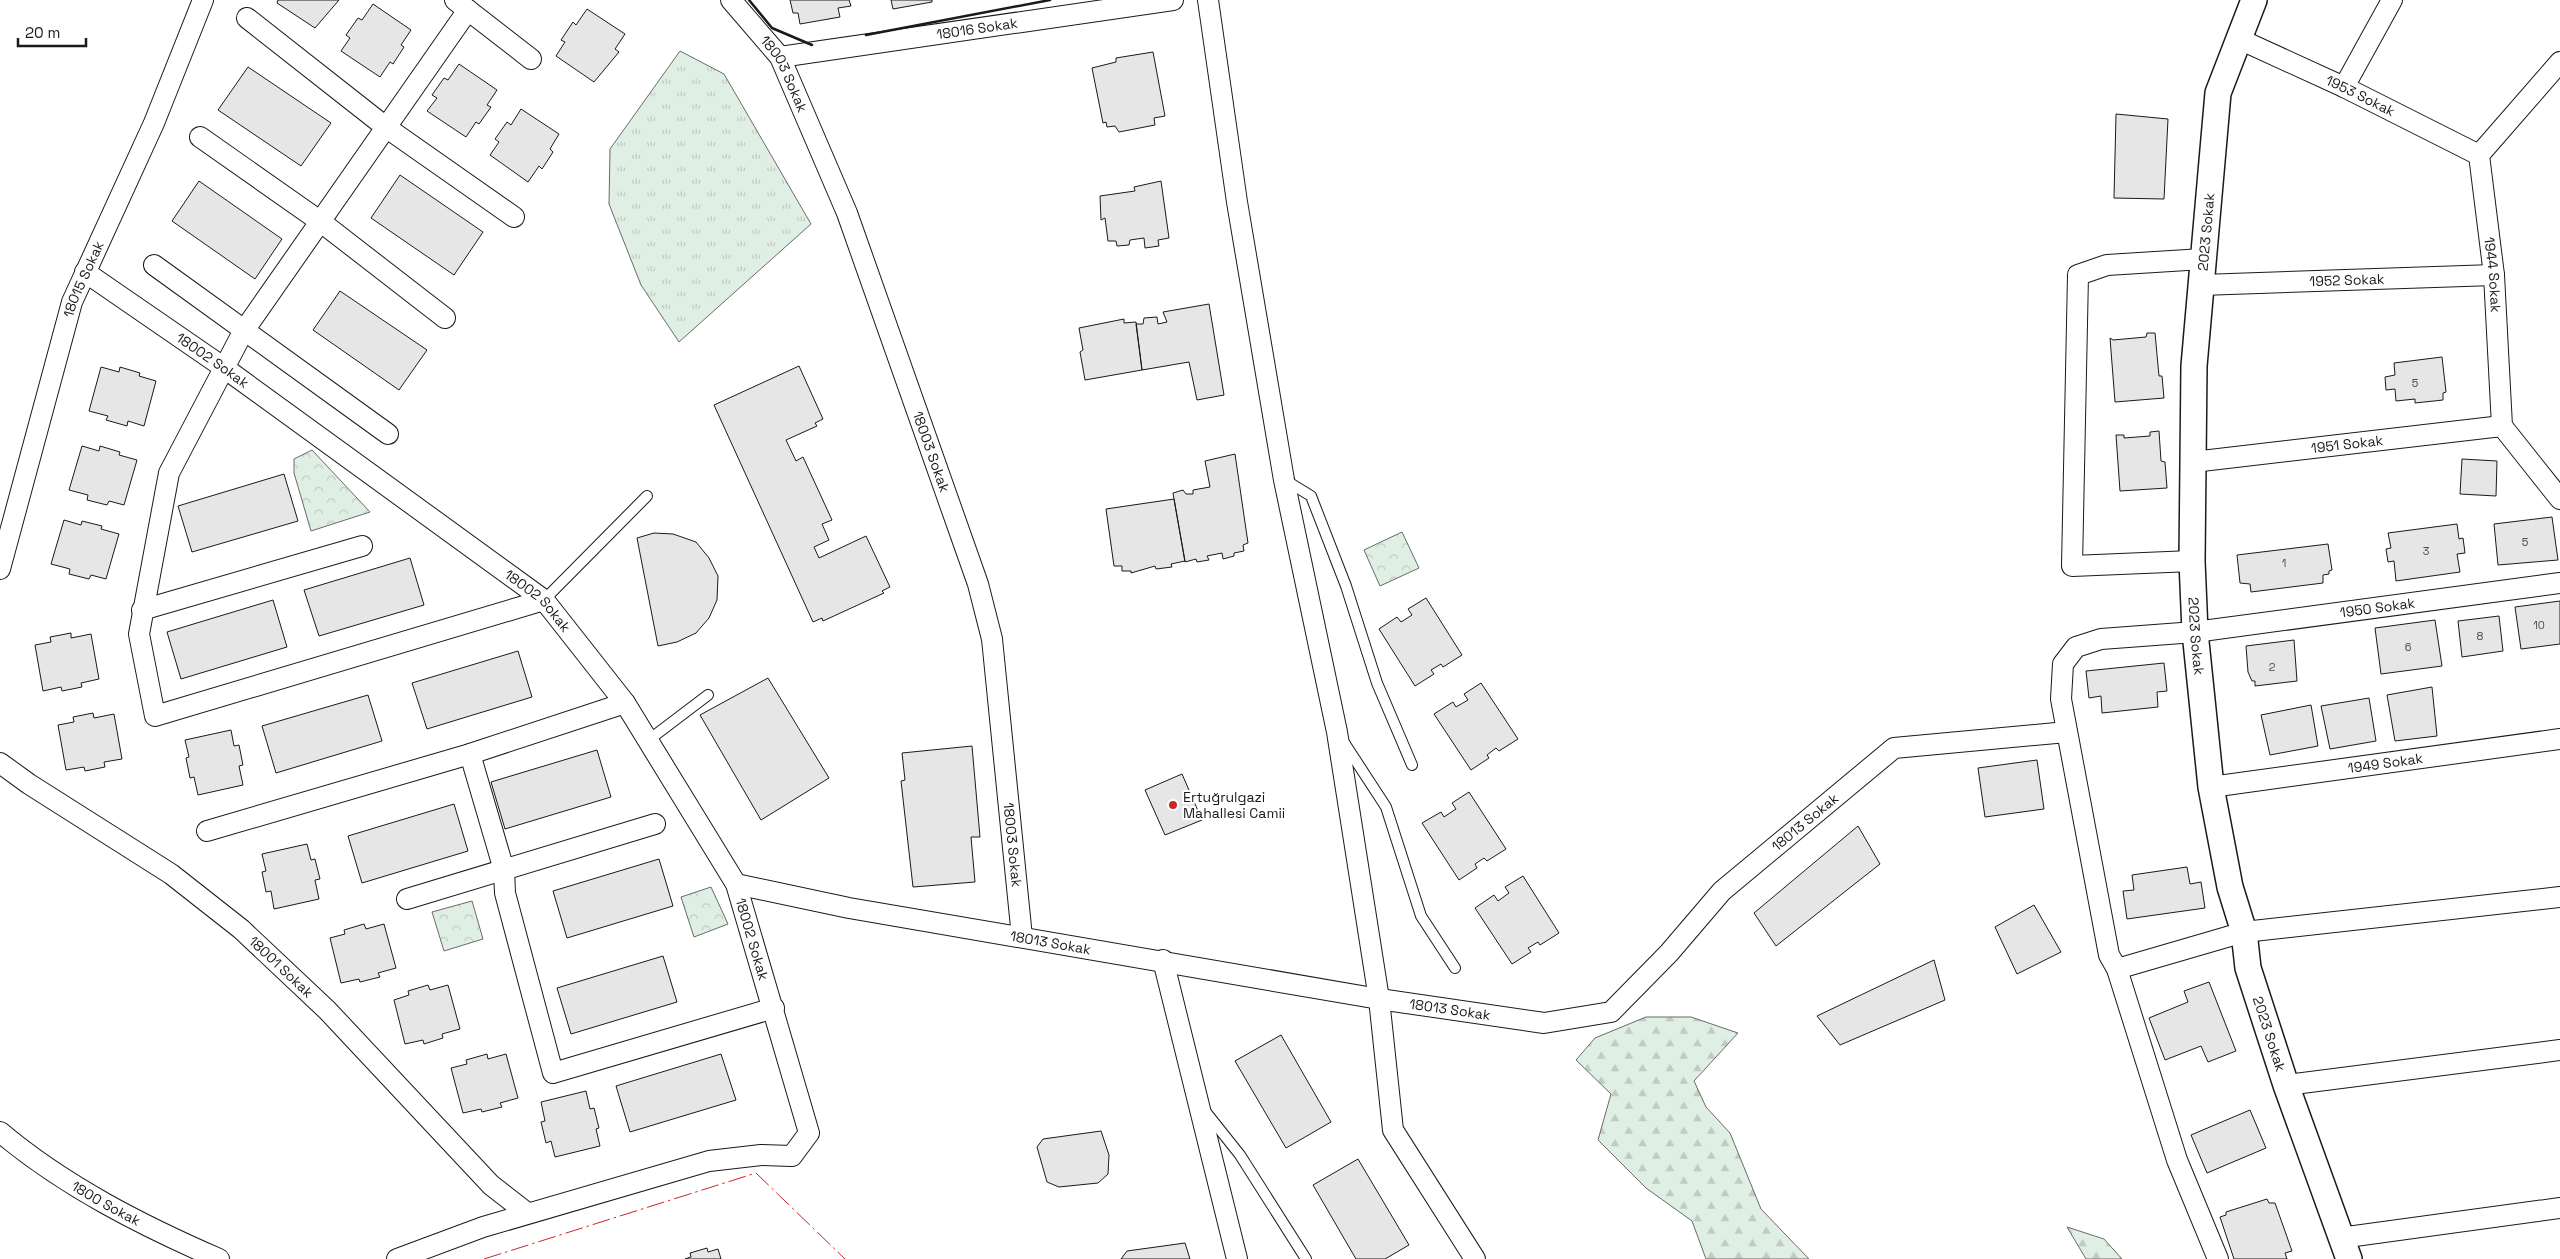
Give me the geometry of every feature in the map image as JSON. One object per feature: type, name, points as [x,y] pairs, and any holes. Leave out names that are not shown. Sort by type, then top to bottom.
[{"type":"street","name":"18015 Sokak","points":[[0,569],[72,302],[154,123],[203,0]]},
{"type":"street","name":"18003 Sokak","points":[[731,0],[780,58],[847,213],[978,584],[992,639],[1022,936]]},
{"type":"street","name":"18016 Sokak","points":[[780,58],[1173,0]]},
{"type":"street","points":[[1208,0],[1237,202],[1284,480],[1337,732],[1379,999],[1393,1130],[1474,1259]]},
{"type":"street","name":"2023 Sokak","points":[[2254,0],[2218,93],[2194,366],[2192,562],[2195,632],[2211,787],[2230,887],[2244,932],[2248,968],[2286,1085],[2344,1248]]},
{"type":"street","points":[[2344,87],[2392,0]]},
{"type":"street","points":[[531,59],[461,5],[387,128],[243,332],[223,367],[169,473],[139,634],[156,716],[544,600]]},
{"type":"street","points":[[247,18],[387,128],[514,217]]},
{"type":"street","name":"1953 Sokak","points":[[2239,39],[2344,87],[2479,155]]},
{"type":"street","points":[[2479,155],[2560,62]]},
{"type":"street","points":[[200,137],[321,222],[445,318]]},
{"type":"street","name":"1944 Sokak","points":[[2479,155],[2494,275],[2502,426]]},
{"type":"street","points":[[2192,562],[2072,566],[2075,323],[2078,275],[2107,265],[2203,259]]},
{"type":"street","points":[[154,265],[243,332],[388,434]]},
{"type":"street","name":"18002 Sokak","points":[[85,272],[223,367],[544,600],[625,702],[650,739],[736,884],[774,1008],[809,1133],[792,1156],[761,1155],[708,1161],[527,1213]]},
{"type":"street","name":"1952 Sokak","points":[[2201,285],[2494,275]]},
{"type":"street","points":[[2502,426],[2560,499]]},
{"type":"street","name":"1951 Sokak","points":[[2193,462],[2502,426]]},
{"type":"street","points":[[142,610],[362,546]]},
{"type":"street","name":"1950 Sokak","points":[[2218,1259],[2177,1160],[2117,969],[2109,955],[2061,699],[2063,664],[2076,647],[2101,639],[2195,632],[2560,583]]},
{"type":"street","points":[[207,832],[470,754],[625,702]]},
{"type":"street","name":"18013 Sokak","points":[[736,884],[850,908],[1163,960],[1379,999],[1544,1023],[1610,1012],[1669,953],[1722,891],[1894,748],[2067,732]]},
{"type":"street","name":"1949 Sokak","points":[[2211,787],[2560,739]]},
{"type":"street","points":[[470,754],[504,870],[505,893],[553,1073],[774,1008]]},
{"type":"street","name":"18001 Sokak","points":[[0,763],[29,784],[171,874],[241,929],[327,1010],[491,1185],[527,1213]]},
{"type":"street","points":[[407,899],[655,824]]},
{"type":"street","points":[[2117,969],[2244,932],[2560,897]]},
{"type":"street","points":[[1163,960],[1237,1259]]},
{"type":"street","points":[[2286,1085],[2560,1050]]},
{"type":"street","name":"1800 Sokak","points":[[0,1132],[29,1156],[100,1200],[220,1259]]},
{"type":"street","points":[[2344,1248],[2560,1208]]},
{"type":"street","points":[[397,1259],[527,1213]]},
{"type":"lane","points":[[1284,480],[1312,496],[1346,586],[1377,683],[1412,765]]},
{"type":"lane","points":[[544,600],[647,496]]},
{"type":"lane","points":[[650,739],[708,695]]},
{"type":"lane","points":[[1337,732],[1386,807],[1421,916],[1455,968]]},
{"type":"lane","points":[[1199,1103],[1240,1154],[1306,1259]]},
{"type":"green space","points":[[680,51],[724,74],[811,224],[679,342],[641,285],[609,204],[610,149]]},
{"type":"green space","points":[[312,450],[370,512],[311,531],[294,473],[294,459]]},
{"type":"green space","points":[[1402,532],[1419,568],[1380,586],[1364,550]]},
{"type":"green space","points":[[711,887],[728,924],[694,937],[681,897]]},
{"type":"green space","points":[[472,901],[483,939],[444,951],[432,912]]},
{"type":"green space","points":[[1646,1017],[1691,1017],[1738,1033],[1694,1081],[1706,1107],[1730,1133],[1761,1209],[1809,1259],[1706,1259],[1692,1221],[1646,1188],[1598,1140],[1611,1094],[1576,1060],[1595,1038]]},
{"type":"green space","points":[[2067,1227],[2104,1239],[2122,1259],[2086,1259]]},
{"type":"building","points":[[278,0],[339,0],[315,28],[277,3]]},
{"type":"building","points":[[790,0],[849,0],[851,6],[838,8],[840,17],[800,24],[798,13],[793,13]]},
{"type":"building","points":[[891,0],[932,0],[932,2],[893,9]]},
{"type":"building","points":[[373,4],[411,30],[401,45],[404,47],[393,64],[390,62],[380,77],[341,51],[350,38],[346,35],[358,18],[362,20]]},
{"type":"building","points":[[587,9],[625,34],[615,49],[619,52],[594,82],[556,56],[565,42],[561,40],[573,22],[576,25]]},
{"type":"building","points":[[1153,52],[1165,116],[1154,118],[1155,125],[1119,132],[1115,126],[1107,127],[1106,122],[1103,123],[1092,68],[1116,62],[1116,58]]},
{"type":"building","points":[[459,64],[497,90],[487,105],[491,107],[479,124],[476,122],[466,137],[427,111],[437,98],[432,95],[444,78],[448,80]]},
{"type":"building","points":[[248,67],[331,123],[301,166],[218,110]]},
{"type":"building","points":[[521,109],[559,134],[550,149],[553,152],[542,169],[539,166],[528,182],[490,155],[499,142],[495,139],[507,122],[511,125]]},
{"type":"building","points":[[2116,114],[2168,119],[2164,199],[2114,198]]},
{"type":"building","points":[[400,175],[483,232],[454,275],[371,218]]},
{"type":"building","points":[[199,181],[282,239],[255,279],[172,221]]},
{"type":"building","points":[[1161,181],[1169,238],[1158,240],[1159,246],[1145,248],[1144,238],[1130,240],[1129,245],[1117,246],[1116,241],[1108,241],[1105,218],[1101,220],[1100,196],[1135,191],[1134,187]]},
{"type":"building","points":[[340,291],[427,350],[399,390],[313,330]]},
{"type":"building","points":[[1209,304],[1224,395],[1197,400],[1189,362],[1142,370],[1136,324],[1143,324],[1144,318],[1157,317],[1158,324],[1167,322],[1163,312]]},
{"type":"building","points":[[1124,319],[1124,323],[1136,322],[1142,370],[1085,380],[1080,352],[1083,350],[1079,328]]},
{"type":"building","points":[[2147,333],[2155,333],[2159,376],[2162,376],[2164,398],[2115,402],[2110,338],[2113,340],[2146,337]]},
{"type":"building","points":[[2442,357],[2446,392],[2443,393],[2443,400],[2415,403],[2415,399],[2396,401],[2395,389],[2386,390],[2385,377],[2395,375],[2394,363]]},
{"type":"building","points":[[799,366],[823,419],[815,423],[817,426],[786,440],[796,461],[803,457],[832,520],[822,524],[829,540],[814,547],[819,558],[866,536],[890,587],[882,591],[884,593],[823,621],[822,618],[813,622],[714,405]]},
{"type":"building","points":[[101,367],[119,372],[120,367],[140,373],[139,376],[156,381],[144,426],[128,421],[127,426],[106,420],[108,416],[89,411]]},
{"type":"building","points":[[2159,431],[2161,461],[2165,462],[2167,488],[2120,491],[2116,435],[2124,435],[2124,438],[2150,436],[2150,432]]},
{"type":"building","points":[[82,446],[99,451],[100,446],[120,452],[119,455],[137,460],[124,505],[109,501],[107,505],[87,500],[88,495],[69,490]]},
{"type":"building","points":[[1235,454],[1248,543],[1243,545],[1244,551],[1234,553],[1234,556],[1223,559],[1222,553],[1207,556],[1209,560],[1197,562],[1196,559],[1185,562],[1173,493],[1183,490],[1186,494],[1193,494],[1193,490],[1210,487],[1205,461]]},
{"type":"building","points":[[2462,459],[2497,461],[2496,496],[2460,494]]},
{"type":"building","points":[[284,474],[298,521],[192,552],[178,506]]},
{"type":"building","points":[[1174,499],[1185,561],[1171,564],[1172,567],[1156,569],[1155,566],[1131,573],[1131,571],[1122,571],[1122,566],[1114,566],[1106,509]]},
{"type":"building","points":[[2552,517],[2558,560],[2498,565],[2494,524]]},
{"type":"building","points":[[64,520],[81,525],[82,521],[102,526],[101,529],[119,534],[106,579],[91,575],[89,579],[69,574],[70,569],[51,564]]},
{"type":"building","points":[[2457,524],[2459,539],[2463,538],[2465,553],[2457,554],[2460,572],[2396,581],[2394,561],[2388,562],[2386,549],[2391,548],[2388,533]]},
{"type":"building","points":[[654,533],[673,534],[696,542],[709,558],[718,576],[717,600],[709,618],[696,633],[677,642],[658,646],[637,538]]},
{"type":"building","points":[[2328,544],[2332,570],[2329,571],[2329,574],[2323,575],[2323,583],[2251,592],[2250,584],[2240,583],[2237,555]]},
{"type":"building","points":[[410,558],[424,605],[319,636],[304,590]]},
{"type":"building","points":[[1426,598],[1462,655],[1443,667],[1441,664],[1431,670],[1434,674],[1415,686],[1379,629],[1397,617],[1401,622],[1412,615],[1408,609]]},
{"type":"building","points":[[273,600],[287,647],[181,679],[167,632]]},
{"type":"building","points":[[2560,601],[2560,644],[2521,649],[2515,607]]},
{"type":"building","points":[[2499,616],[2503,651],[2462,657],[2458,621]]},
{"type":"building","points":[[2435,620],[2442,666],[2381,674],[2375,628]]},
{"type":"building","points":[[71,633],[71,638],[91,634],[99,679],[81,683],[82,687],[62,691],[61,687],[43,691],[35,645],[51,642],[50,637]]},
{"type":"building","points":[[2294,640],[2297,681],[2255,686],[2255,681],[2252,681],[2248,672],[2246,646]]},
{"type":"building","points":[[518,651],[532,697],[427,729],[412,683]]},
{"type":"building","points":[[2164,663],[2167,691],[2157,692],[2158,707],[2102,713],[2101,696],[2089,698],[2086,671]]},
{"type":"building","points":[[768,678],[829,778],[761,820],[700,715]]},
{"type":"building","points":[[1481,683],[1518,739],[1499,751],[1496,748],[1487,755],[1489,758],[1471,770],[1434,714],[1453,702],[1456,707],[1468,700],[1464,694]]},
{"type":"building","points":[[2432,687],[2437,736],[2395,741],[2387,695]]},
{"type":"building","points":[[368,695],[382,741],[276,773],[262,726]]},
{"type":"building","points":[[2369,698],[2376,741],[2330,749],[2321,706]]},
{"type":"building","points":[[2311,705],[2318,746],[2270,755],[2261,715]]},
{"type":"building","points":[[93,713],[94,718],[114,714],[122,759],[104,762],[105,767],[85,771],[84,767],[66,770],[58,725],[74,722],[73,717]]},
{"type":"building","points":[[231,730],[234,746],[239,745],[243,765],[239,766],[243,785],[198,795],[194,777],[190,778],[186,758],[189,757],[185,740]]},
{"type":"building","points":[[972,746],[980,837],[971,837],[975,882],[913,887],[901,781],[905,780],[902,753]]},
{"type":"building","points":[[597,750],[611,797],[505,829],[491,782]]},
{"type":"building","points":[[2037,760],[2044,809],[1985,817],[1978,768]]},
{"type":"building","name":"Ertuğrulgazi Mahallesi Camii","points":[[1182,774],[1202,820],[1165,835],[1145,790]]},
{"type":"building","points":[[1469,792],[1506,849],[1487,861],[1484,858],[1475,864],[1477,868],[1459,880],[1422,823],[1441,812],[1444,817],[1456,809],[1452,803]]},
{"type":"building","points":[[454,804],[468,851],[362,883],[348,836]]},
{"type":"building","points":[[1858,826],[1880,864],[1776,946],[1754,913]]},
{"type":"building","points":[[307,844],[311,860],[315,859],[320,879],[315,880],[319,899],[274,909],[271,891],[266,892],[262,872],[266,871],[262,854]]},
{"type":"building","points":[[659,859],[673,906],[567,938],[553,891]]},
{"type":"building","points":[[2187,867],[2190,884],[2201,882],[2205,908],[2127,919],[2123,891],[2134,890],[2132,875]]},
{"type":"building","points":[[1523,876],[1559,933],[1540,945],[1538,942],[1528,948],[1531,952],[1512,964],[1475,908],[1494,895],[1498,901],[1509,893],[1505,887]]},
{"type":"building","points":[[2034,905],[2061,952],[2017,974],[1995,927]]},
{"type":"building","points":[[364,924],[366,929],[384,924],[396,968],[378,973],[380,977],[360,982],[359,979],[341,983],[330,938],[345,934],[344,930]]},
{"type":"building","points":[[663,956],[677,1002],[571,1034],[557,988]]},
{"type":"building","points":[[1934,960],[1945,1000],[1840,1045],[1817,1016]]},
{"type":"building","points":[[2209,982],[2236,1051],[2208,1062],[2201,1046],[2165,1060],[2149,1018],[2188,1002],[2184,991]]},
{"type":"building","points":[[428,985],[430,990],[448,985],[460,1029],[442,1034],[443,1038],[424,1044],[423,1040],[405,1044],[394,1000],[409,995],[408,991]]},
{"type":"building","points":[[1281,1035],[1331,1122],[1286,1148],[1235,1061]]},
{"type":"building","points":[[487,1054],[488,1059],[506,1054],[518,1098],[500,1103],[502,1107],[482,1112],[481,1109],[463,1113],[451,1068],[467,1064],[466,1060]]},
{"type":"building","points":[[721,1054],[736,1100],[630,1132],[616,1086]]},
{"type":"building","points":[[586,1091],[590,1109],[594,1108],[599,1128],[596,1129],[600,1146],[555,1157],[551,1141],[546,1143],[541,1122],[545,1121],[541,1102]]},
{"type":"building","points":[[2250,1110],[2266,1148],[2207,1173],[2191,1135]]},
{"type":"building","points":[[1101,1131],[1109,1155],[1108,1174],[1098,1183],[1059,1187],[1047,1182],[1037,1147],[1043,1139]]},
{"type":"building","points":[[1358,1159],[1409,1245],[1385,1259],[1356,1259],[1313,1185]]},
{"type":"building","points":[[2267,1199],[2269,1203],[2275,1203],[2292,1251],[2285,1253],[2287,1259],[2234,1259],[2220,1217],[2226,1215],[2226,1212]]},
{"type":"building","points":[[1185,1243],[1190,1259],[1121,1259],[1127,1251]]},
{"type":"building","points":[[707,1248],[708,1252],[718,1249],[721,1259],[685,1259],[691,1257],[690,1253]]},
{"type":"wall","points":[[749,0],[772,28],[812,45]]},
{"type":"wall","points":[[866,35],[1050,0]]},
{"type":"power","points":[[484,1259],[756,1173],[845,1259]]},
{"type":"place","name":"Ertuğrulgazi Mahallesi Camii","points":[[1173,805]]}]
